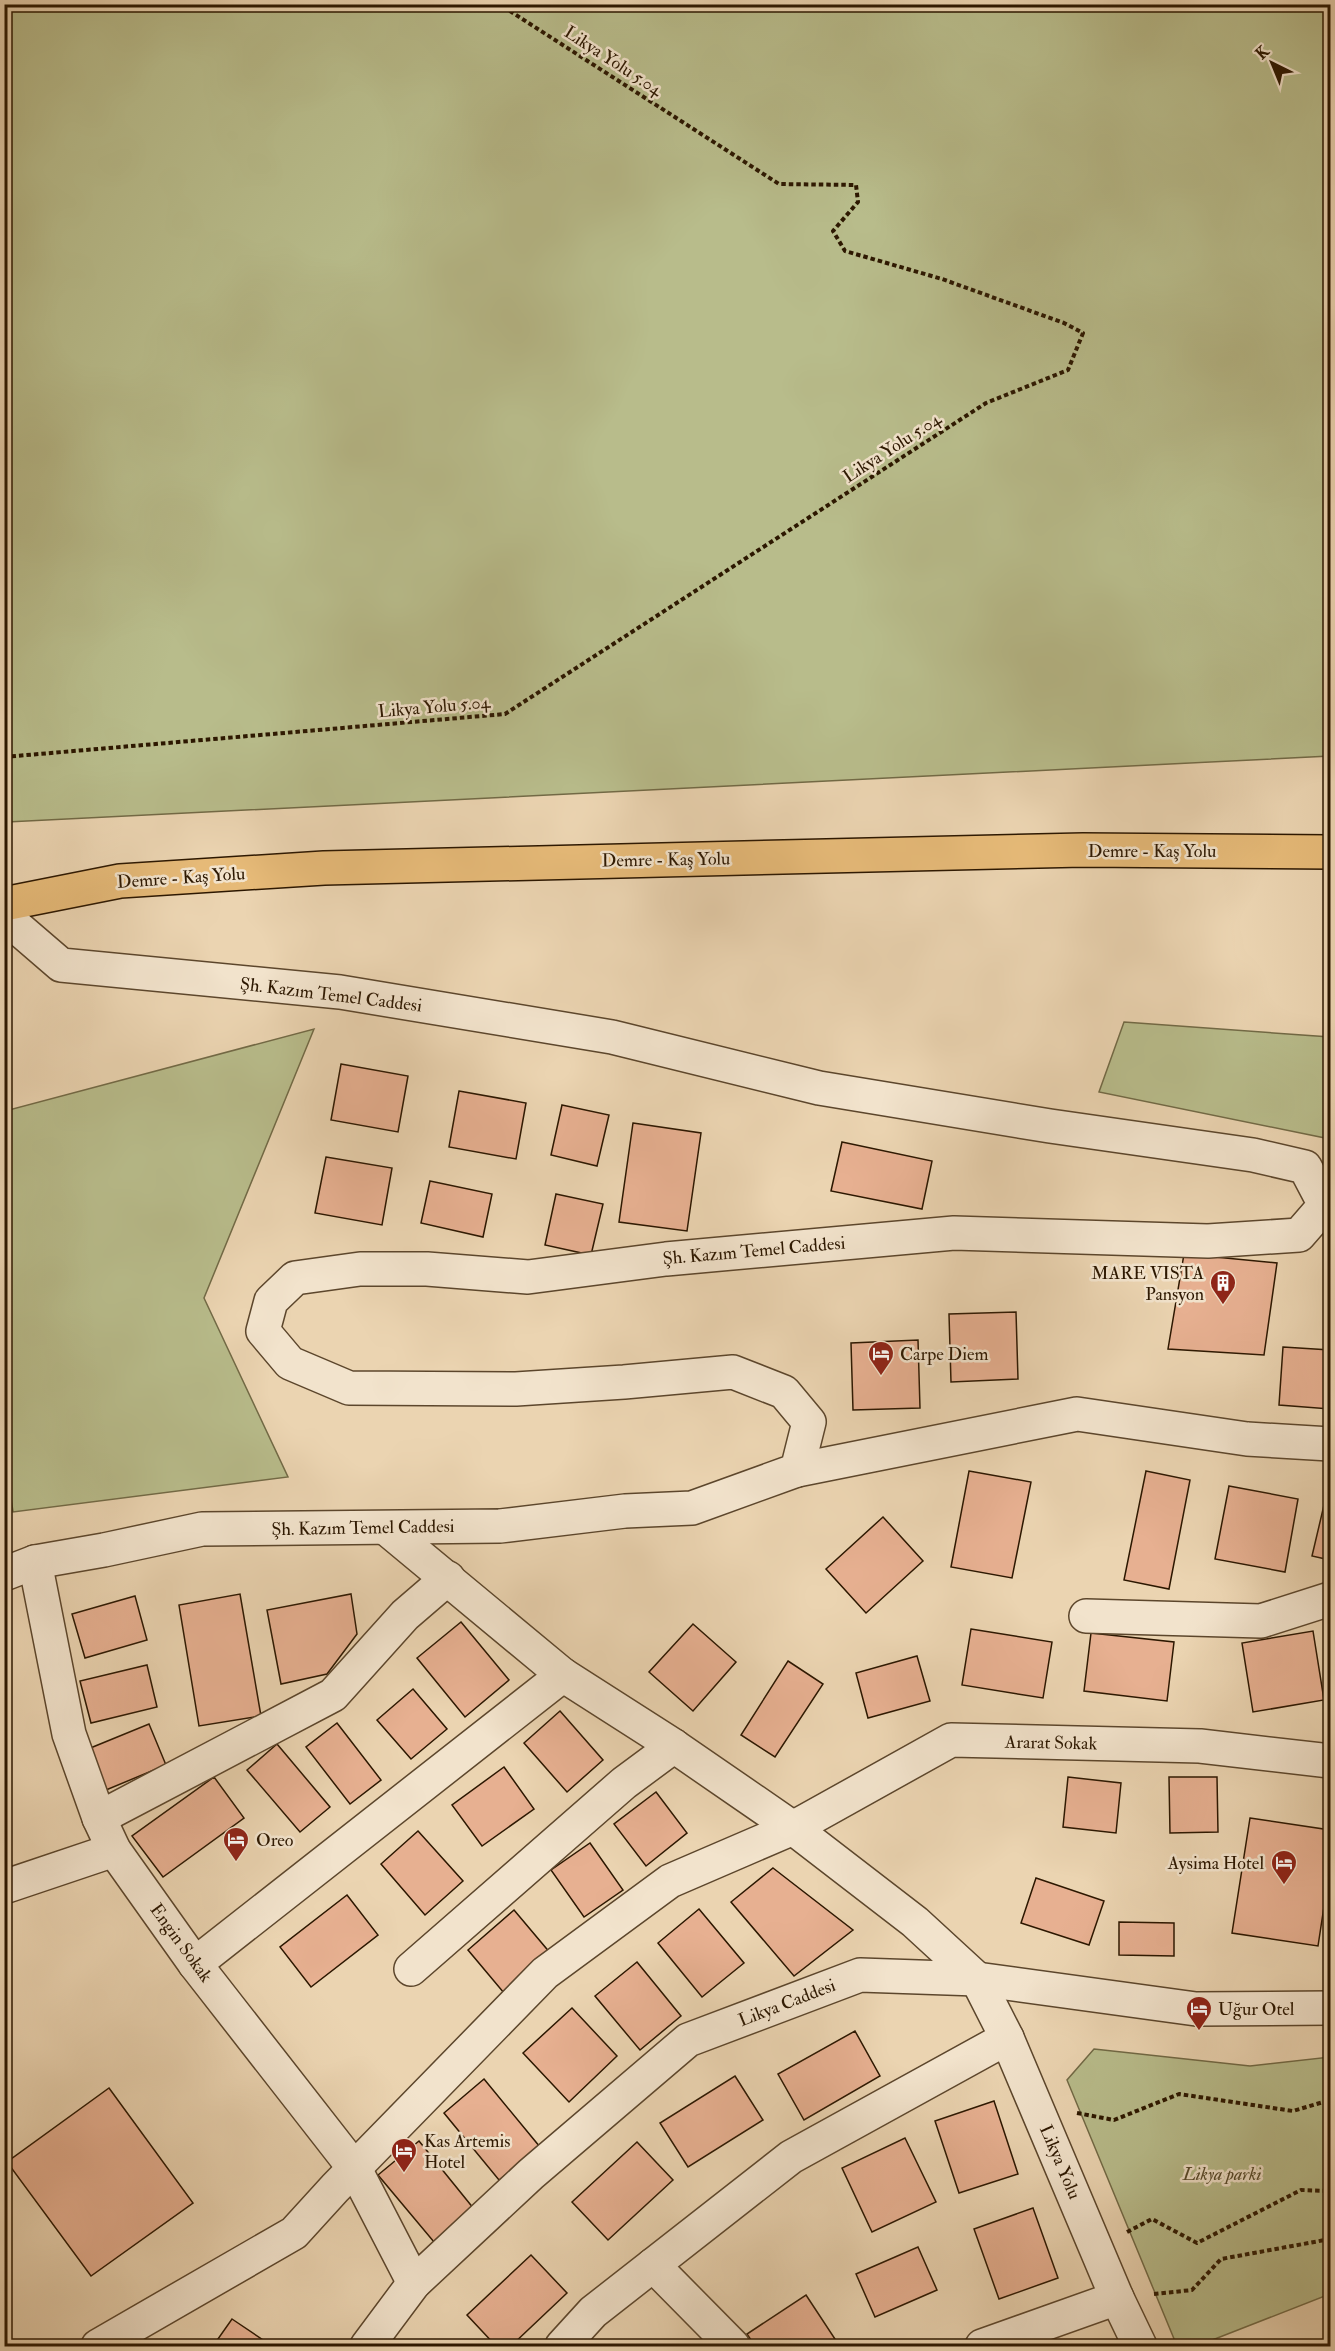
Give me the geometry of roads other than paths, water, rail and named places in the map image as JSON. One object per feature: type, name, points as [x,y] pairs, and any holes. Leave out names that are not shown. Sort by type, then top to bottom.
[{"type":"highway","name":"Demre - Kaş Yolu","points":[[4,904],[120,881],[324,868],[1083,850],[1330,852]]},
{"type":"street","name":"Şh. Kazım Temel Caddesi","points":[[4,916],[61,965],[351,994],[612,1037],[819,1088],[1050,1126],[1253,1155],[1305,1167],[1325,1204],[1299,1235],[1208,1241],[954,1233],[666,1259],[528,1277],[427,1269],[360,1269],[295,1278],[272,1301],[263,1331],[290,1363],[349,1388],[516,1389],[733,1372],[784,1392],[809,1422],[797,1470],[692,1508],[625,1511],[500,1526],[202,1529],[35,1562],[4,1574]]},
{"type":"street","points":[[797,1470],[1077,1414],[1247,1439],[1330,1444]]},
{"type":"street","points":[[387,1528],[563,1675],[674,1746],[793,1828],[915,1922],[977,1979]]},
{"type":"street","name":"Engin Sokak","points":[[35,1562],[69,1734],[99,1818],[114,1850],[195,1964],[355,2169],[414,2283]]},
{"type":"street","points":[[99,1818],[333,1695],[405,1615],[448,1578]]},
{"type":"street","points":[[1086,1616],[1261,1621],[1330,1599]]},
{"type":"street","points":[[195,1964],[563,1675]]},
{"type":"street","name":"Ararat Sokak","points":[[98,2346],[294,2233],[545,1973],[670,1881],[793,1828],[951,1740],[1200,1746],[1330,1761]]},
{"type":"street","points":[[411,1969],[624,1783],[674,1746]]},
{"type":"street","points":[[4,1887],[114,1850]]},
{"type":"street","name":"Likya Caddesi","points":[[367,2346],[414,2283],[531,2174],[688,2040],[860,1976],[977,1979],[1196,2009],[1330,2008]]},
{"type":"street","name":"Likya Yolu","points":[[977,1979],[1132,2297],[1140,2346]]},
{"type":"street","points":[[562,2346],[593,2312],[792,2157],[1007,2038]]},
{"type":"street","points":[[653,2265],[733,2346]]},
{"type":"street","points":[[982,2346],[1132,2297]]},
{"type":"place","name":"MARE VISTA Pansyon","points":[[1223,1306]]},
{"type":"place","name":"Carpe Diem","points":[[881,1377]]},
{"type":"place","name":"Oreo","points":[[236,1863]]},
{"type":"place","name":"Aysima Hotel","points":[[1284,1886]]},
{"type":"place","name":"Uğur Otel","points":[[1199,2032]]},
{"type":"place","name":"Kas Artemis Hotel","points":[[404,2174]]},
{"type":"park label","name":"Likya parki","points":[[1222,2174]]}]
